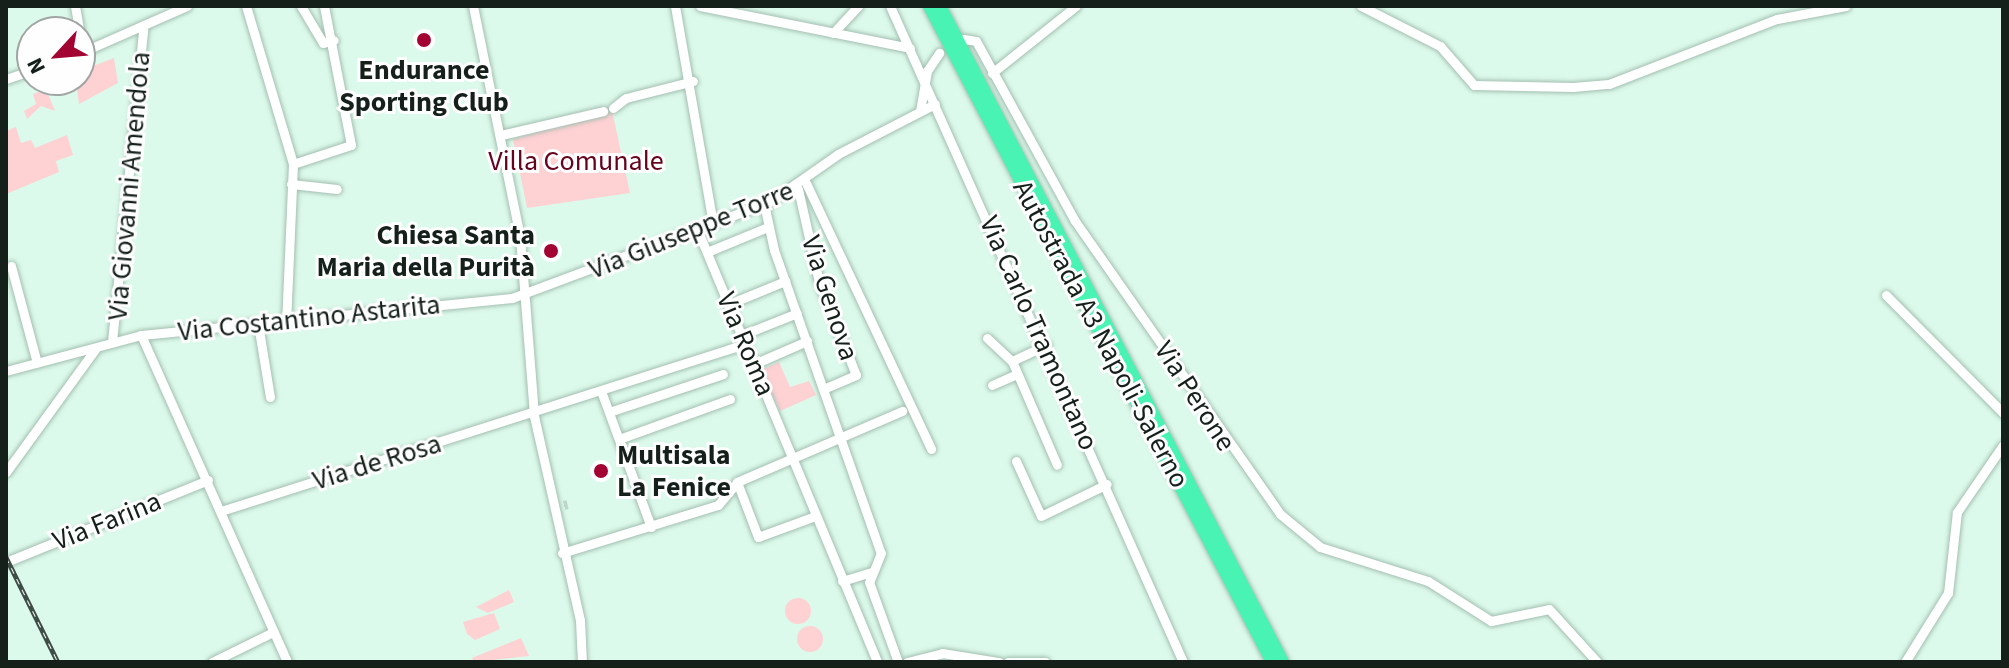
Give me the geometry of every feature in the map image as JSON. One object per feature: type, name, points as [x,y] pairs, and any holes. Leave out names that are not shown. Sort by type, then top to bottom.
[{"type":"highway","name":"Autostrada A3 Napoli-Salerno","points":[[929,6],[1272,662]]},
{"type":"highway","name":"Autostrada A3 Napoli-Salerno","points":[[940,6],[1283,662]]},
{"type":"street","points":[[96,48],[143,30],[187,6]]},
{"type":"street","points":[[246,6],[293,164],[286,322]]},
{"type":"street","points":[[301,6],[323,43],[334,40]]},
{"type":"street","points":[[293,164],[351,145],[334,40],[324,6]]},
{"type":"street","points":[[473,6],[520,237],[534,416],[562,553],[580,620],[582,662]]},
{"type":"street","points":[[675,6],[694,87],[713,223]]},
{"type":"street","points":[[700,6],[910,48]]},
{"type":"street","points":[[833,33],[858,6]]},
{"type":"street","name":"Via Carlo Tramontano","points":[[890,6],[1046,345],[1183,662]]},
{"type":"street","points":[[992,73],[1076,6]]},
{"type":"street","points":[[1361,6],[1440,46],[1474,85],[1573,87],[1609,84],[1777,19],[1846,6]]},
{"type":"street","name":"Via Giovanni Amendola","points":[[112,342],[143,30]]},
{"type":"street","name":"Via Perone","points":[[964,39],[976,41],[1075,221],[1280,514],[1320,547],[1428,581],[1491,621],[1535,609],[1549,609],[1597,662]]},
{"type":"street","points":[[918,65],[931,60],[942,50],[926,83],[920,111],[943,121]]},
{"type":"street","points":[[501,135],[608,110],[626,98],[694,87]]},
{"type":"street","name":"Via Giuseppe Torre","points":[[522,293],[764,204],[802,186],[838,154],[935,104]]},
{"type":"street","points":[[291,184],[337,189]]},
{"type":"street","points":[[802,186],[931,449]]},
{"type":"street","name":"Via Genova","points":[[802,186],[819,282],[856,375],[825,388]]},
{"type":"street","points":[[764,204],[785,281],[881,553],[871,572],[872,597],[898,662]]},
{"type":"street","points":[[707,252],[768,227]]},
{"type":"street","name":"Via Roma","points":[[697,229],[877,662]]},
{"type":"street","points":[[11,266],[37,363]]},
{"type":"street","points":[[729,304],[785,281]]},
{"type":"street","name":"Via Costantino Astarita","points":[[6,371],[141,335],[286,322],[522,293]]},
{"type":"street","points":[[1886,295],[2003,413]]},
{"type":"street","name":"Via de Rosa","points":[[221,511],[534,416],[743,339],[797,313]]},
{"type":"street","points":[[258,324],[270,397]]},
{"type":"street","points":[[141,335],[287,662]]},
{"type":"street","points":[[987,338],[1012,361],[1057,465]]},
{"type":"street","points":[[754,364],[807,341]]},
{"type":"street","points":[[1012,361],[1046,345]]},
{"type":"street","points":[[6,472],[96,348]]},
{"type":"street","points":[[609,412],[723,374]]},
{"type":"street","points":[[992,385],[1017,374]]},
{"type":"street","points":[[601,391],[651,527]]},
{"type":"street","points":[[619,439],[730,399]]},
{"type":"street","points":[[562,553],[718,505],[737,482],[841,440],[902,411]]},
{"type":"street","points":[[1905,662],[1948,593],[1957,512],[2003,445]]},
{"type":"street","points":[[1016,461],[1041,516],[1107,484]]},
{"type":"street","name":"Via Farina","points":[[6,562],[208,480]]},
{"type":"street","points":[[737,482],[758,537],[815,516]]},
{"type":"street","points":[[842,581],[871,572]]},
{"type":"street","points":[[212,662],[273,632]]},
{"type":"street","points":[[907,662],[942,653],[999,662]]},
{"type":"street","points":[[1008,662],[1045,662]]},
{"type":"green space","points":[[114,58],[118,83],[96,95],[96,65]]},
{"type":"green space","points":[[34,96],[49,96],[55,111],[41,106],[27,119],[24,111],[36,104]]},
{"type":"green space","points":[[78,96],[94,96],[79,104]]},
{"type":"green space","name":"Villa Comunale","points":[[612,111],[630,193],[527,208],[513,139]]},
{"type":"green space","points":[[16,127],[21,143],[31,140],[35,148],[67,135],[73,155],[56,161],[59,172],[6,194],[6,131]]},
{"type":"green space","points":[[779,362],[790,387],[809,381],[816,395],[780,411],[761,370]]},
{"type":"green space","points":[[509,590],[514,602],[488,613],[476,607]]},
{"type":"green space","points":[[798,598],[807,602],[811,611],[807,620],[798,624],[789,620],[785,611],[789,602]]},
{"type":"green space","points":[[494,613],[500,629],[475,640],[467,634],[463,622]]},
{"type":"green space","points":[[810,626],[819,630],[823,639],[819,648],[810,652],[801,648],[797,639],[801,630]]},
{"type":"green space","points":[[521,638],[529,656],[474,662],[472,658]]},
{"type":"tunnel","points":[[551,508],[568,504]]},
{"type":"railway","points":[[6,557],[58,662]]},
{"type":"place","name":"Endurance Sporting Club","points":[[424,40]]},
{"type":"place","name":"Chiesa Santa Maria della Purità","points":[[551,251]]},
{"type":"place","name":"Multisala La Fenice","points":[[601,471]]}]
